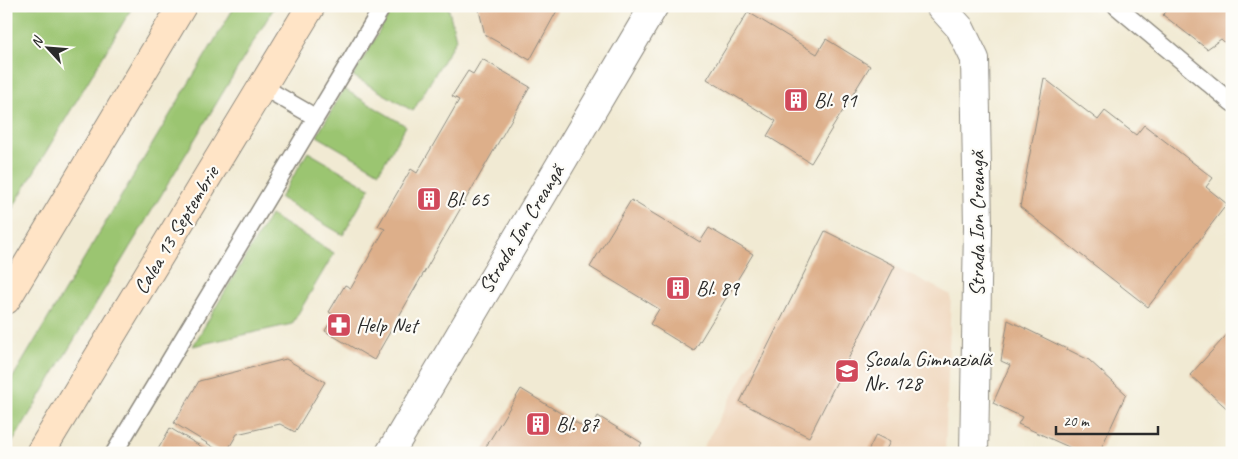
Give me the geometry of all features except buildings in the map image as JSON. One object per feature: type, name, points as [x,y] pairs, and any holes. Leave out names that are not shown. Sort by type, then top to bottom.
[{"type":"main road","points":[[6,300],[182,6]]},
{"type":"main road","name":"Calea 13 Septembrie","points":[[40,453],[311,6]]},
{"type":"street","name":"Strada Ion Creangă","points":[[390,453],[488,284],[654,6]]},
{"type":"street","name":"Strada Ion Creangă","points":[[940,6],[960,28],[975,59],[978,227],[974,453]]},
{"type":"lane","points":[[114,453],[383,6]]},
{"type":"lane","points":[[1116,6],[1232,103]]},
{"type":"lane","points":[[263,87],[316,117]]},
{"type":"shaded area","name":"Școala Gimnazială Nr. 128","points":[[825,231],[951,295],[945,453],[700,453]]},
{"type":"green space","points":[[6,6],[133,6],[6,219]]},
{"type":"green space","points":[[235,6],[275,6],[6,453],[6,389]]},
{"type":"green space","points":[[394,6],[448,6],[456,39],[413,111],[353,76]]},
{"type":"green space","points":[[344,89],[406,126],[379,172],[317,136]]},
{"type":"green space","points":[[308,152],[370,188],[343,235],[280,198]]},
{"type":"green space","points":[[270,215],[334,253],[292,324],[193,346]]},
{"type":"place","name":"Bl. 91","points":[[796,100]]},
{"type":"place","name":"Bl. 65","points":[[429,199]]},
{"type":"place","name":"Bl. 89","points":[[678,288]]},
{"type":"place","name":"Help Net","points":[[339,325]]},
{"type":"place","name":"Școala Gimnazială Nr. 128","points":[[847,371]]},
{"type":"place","name":"Bl. 87","points":[[538,424]]}]
